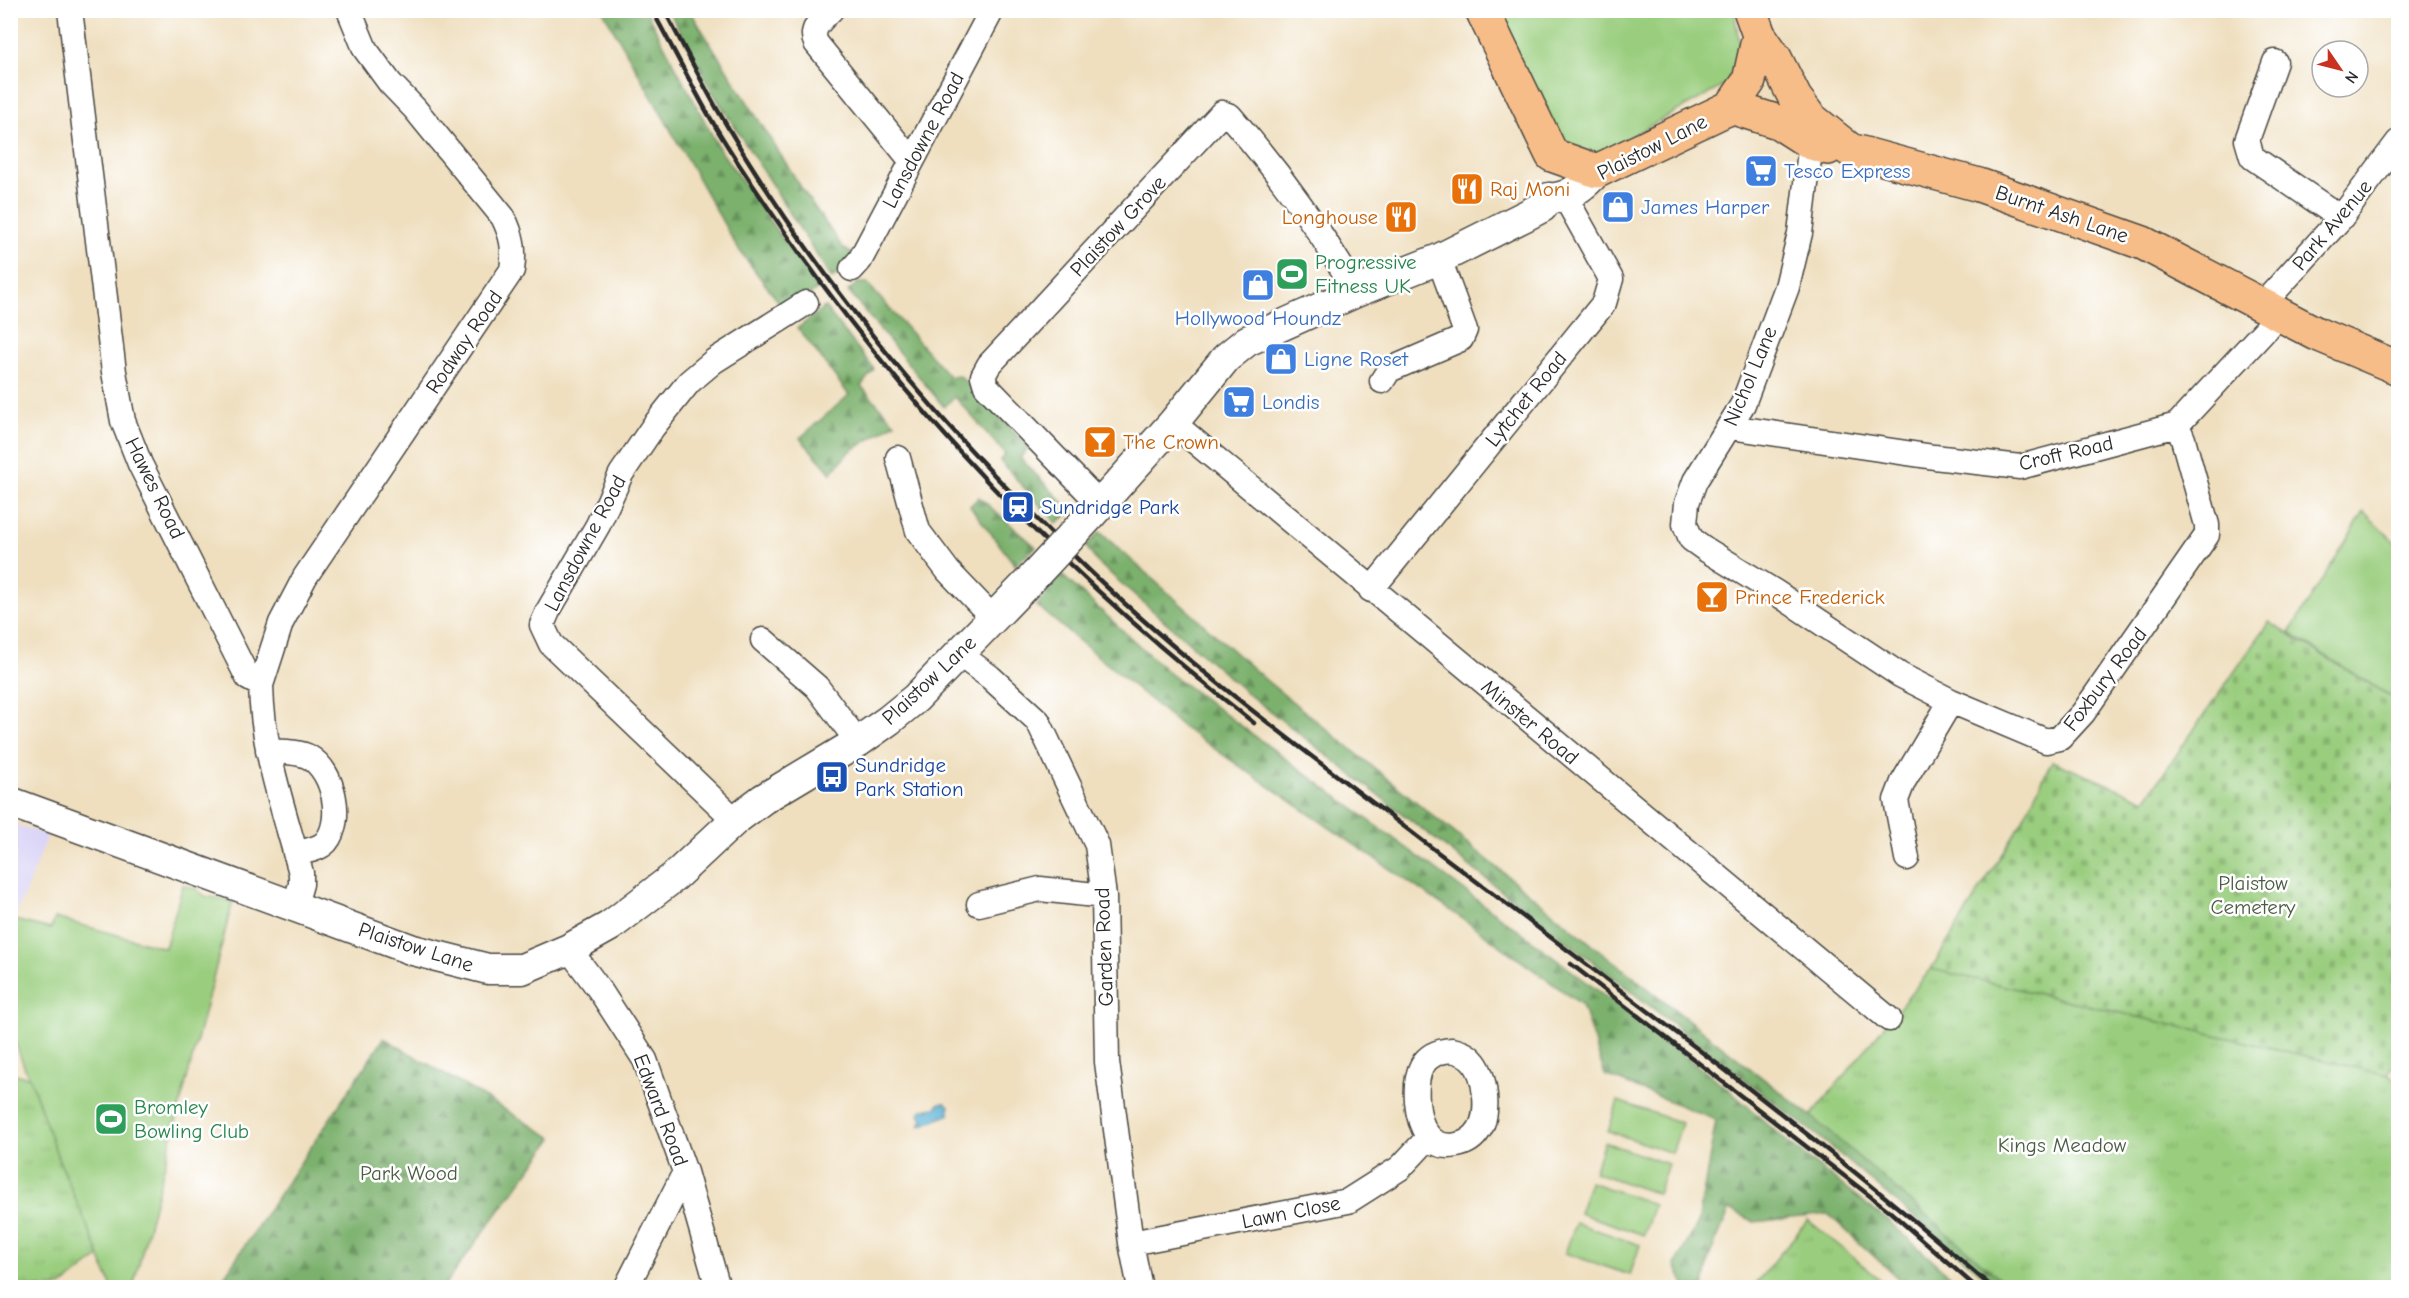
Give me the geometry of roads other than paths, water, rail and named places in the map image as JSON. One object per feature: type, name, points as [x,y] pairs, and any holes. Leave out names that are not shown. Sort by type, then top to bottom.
[{"type":"main road","points":[[1482,10],[1552,155],[1597,171]]},
{"type":"main road","name":"Plaistow Lane","points":[[1597,171],[1731,107],[1749,81],[1754,19]]},
{"type":"main road","name":"Burnt Ash Lane","points":[[1754,19],[1795,98],[1810,118],[1850,150],[1979,185],[2144,243],[2318,334],[2398,368]]},
{"type":"main road","name":"Plaistow Lane","points":[[1731,107],[1778,122],[1823,148],[1850,150]]},
{"type":"street","name":"Hawes Road","points":[[70,10],[114,372],[123,421],[140,464],[248,678],[261,685]]},
{"type":"street","name":"Rodway Road","points":[[261,685],[281,623],[304,578],[512,270],[514,252],[511,233],[503,217],[415,108],[390,83],[365,49],[349,10]]},
{"type":"street","points":[[831,10],[815,29],[816,43],[911,160]]},
{"type":"street","name":"Lansdowne Road","points":[[852,269],[860,260],[992,10]]},
{"type":"street","points":[[2275,62],[2247,140],[2252,157],[2341,218]]},
{"type":"street","name":"Plaistow Grove","points":[[1095,511],[986,386],[982,376],[989,365],[1222,113],[1230,116],[1266,158],[1323,236],[1356,292]]},
{"type":"street","name":"Park Avenue","points":[[2272,309],[2398,142]]},
{"type":"street","name":"Nichol Lane","points":[[1775,591],[1691,539],[1685,524],[1687,503],[1695,481],[1743,404],[1786,287],[1800,233],[1811,143]]},
{"type":"street","points":[[1552,155],[1560,195]]},
{"type":"street","name":"Plaistow Lane","points":[[10,802],[413,950],[488,969],[522,969],[569,949],[610,926],[674,878],[735,820],[790,782],[858,742],[916,698],[1095,511],[1173,423],[1226,358],[1247,341],[1356,292],[1438,259],[1542,207],[1597,171]]},
{"type":"street","name":"Lytchet Road","points":[[1371,590],[1604,303],[1611,279],[1569,204],[1560,195]]},
{"type":"street","points":[[1382,381],[1389,370],[1461,339],[1465,330],[1438,259]]},
{"type":"street","name":"Lansdowne Road","points":[[735,820],[551,644],[543,625],[548,611],[598,525],[621,474],[653,427],[690,382],[714,361],[806,303]]},
{"type":"street","points":[[2177,425],[2272,309]]},
{"type":"street","name":"Minster Road","points":[[1173,423],[1889,1019]]},
{"type":"street","name":"Croft Road","points":[[1730,427],[1934,457],[2020,467],[2177,425]]},
{"type":"street","name":"Foxbury Road","points":[[1775,591],[1900,675],[1951,701],[2046,741],[2060,738],[2072,727],[2207,535],[2207,525],[2177,425]]},
{"type":"street","points":[[898,458],[918,531],[948,571],[993,618]]},
{"type":"street","points":[[763,640],[817,687],[858,742]]},
{"type":"street","name":"Garden Road","points":[[959,654],[990,677],[1038,721],[1097,844],[1104,896],[1107,1062],[1131,1243],[1140,1287]]},
{"type":"street","points":[[261,685],[262,717],[268,751],[301,884],[295,905]]},
{"type":"street","points":[[1908,858],[1896,800],[1903,782],[1951,701]]},
{"type":"street","points":[[268,751],[308,757],[322,768],[330,784],[334,802],[333,829],[326,841],[317,848],[295,853]]},
{"type":"street","points":[[979,904],[1040,889],[1104,896]]},
{"type":"street","name":"Edward Road","points":[[569,949],[599,989],[645,1060],[685,1172],[718,1287]]},
{"type":"street","name":"Lawn Close","points":[[1131,1243],[1348,1201],[1400,1168],[1429,1137]]},
{"type":"street","points":[[626,1287],[685,1172]]},
{"type":"water","points":[[940,1103],[946,1103],[949,1106],[949,1115],[920,1126],[923,1119],[919,1114],[922,1110],[935,1108]]},
{"type":"railway","points":[[652,10],[728,147],[794,245],[895,377],[949,440],[1065,560],[1189,671],[1254,723]]},
{"type":"railway","points":[[664,10],[717,109],[756,173],[842,296],[936,412],[1039,521],[1092,573],[1130,609],[1252,710],[1782,1114],[1993,1288]]},
{"type":"railway","points":[[1571,964],[1888,1210],[1977,1288]]},
{"type":"place","name":"Tesco Express","points":[[1761,171]]},
{"type":"place","name":"Raj Moni","points":[[1467,189]]},
{"type":"place","name":"James Harper","points":[[1618,207]]},
{"type":"place","name":"Longhouse","points":[[1401,217]]},
{"type":"place","name":"Progressive Fitness UK","points":[[1292,274]]},
{"type":"place","name":"Hollywood Houndz","points":[[1258,285]]},
{"type":"place","name":"Ligne Roset","points":[[1281,359]]},
{"type":"place","name":"Londis","points":[[1239,402]]},
{"type":"place","name":"The Crown","points":[[1100,442]]},
{"type":"place","name":"Sundridge Park","points":[[1018,507]]},
{"type":"place","name":"Prince Frederick","points":[[1712,597]]},
{"type":"place","name":"Sundridge Park Station","points":[[832,777]]},
{"type":"place","name":"Bromley Bowling Club","points":[[111,1119]]},
{"type":"park label","name":"Plaistow Cemetery","points":[[2253,895]]},
{"type":"park label","name":"Kings Meadow","points":[[2062,1145]]},
{"type":"park label","name":"Park Wood","points":[[409,1173]]}]
